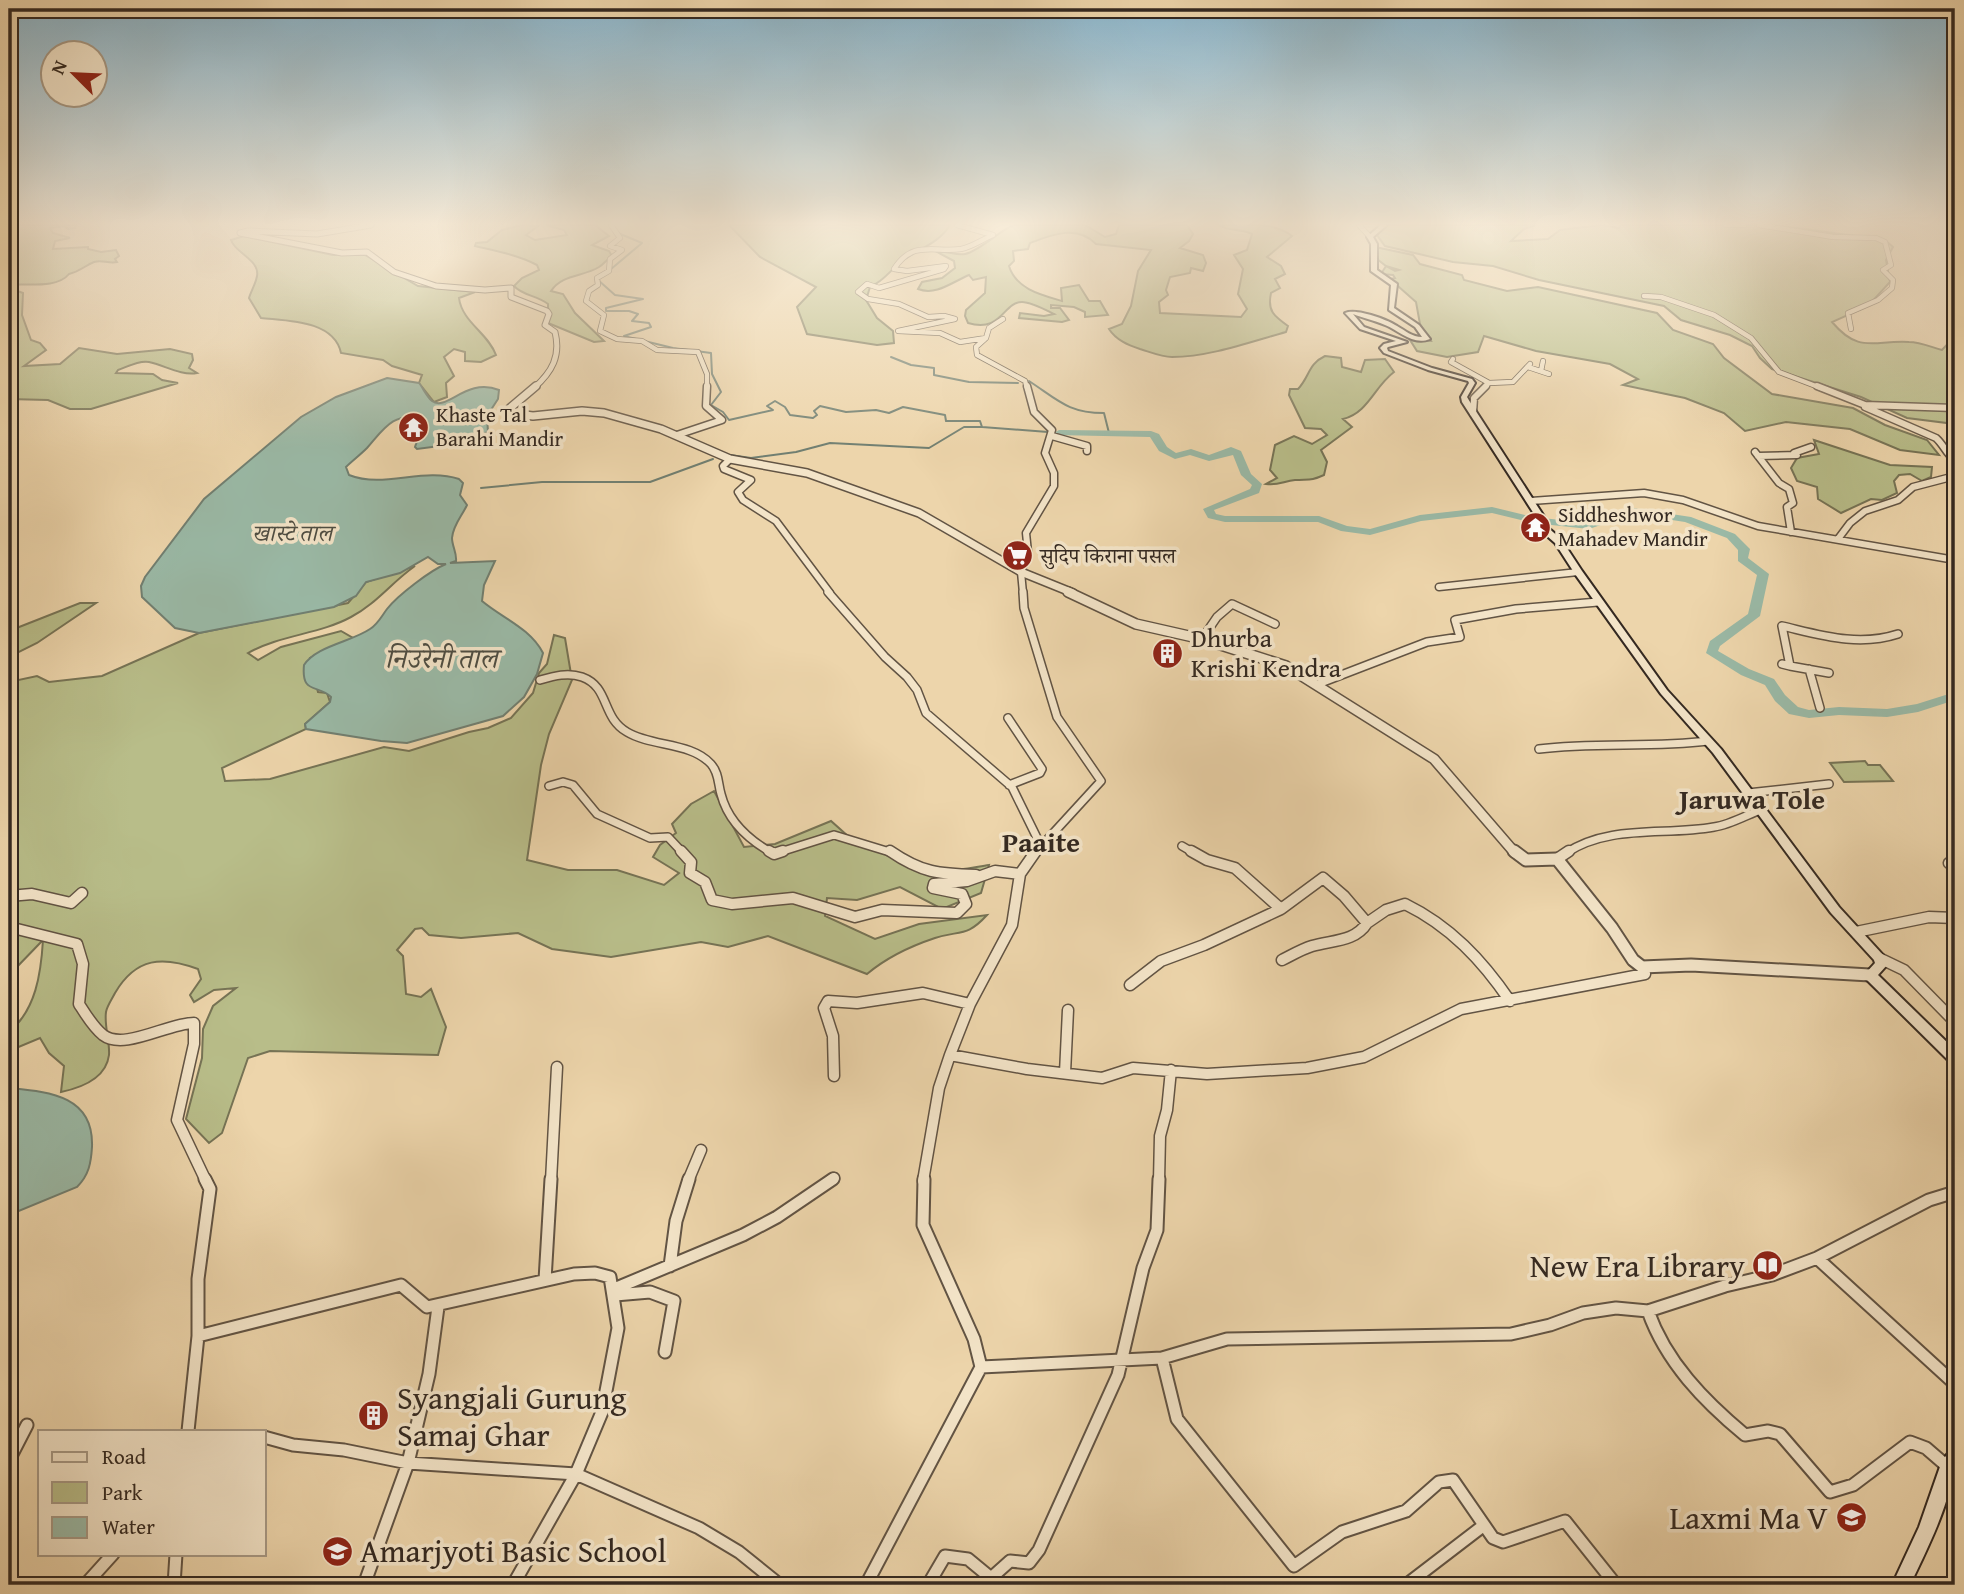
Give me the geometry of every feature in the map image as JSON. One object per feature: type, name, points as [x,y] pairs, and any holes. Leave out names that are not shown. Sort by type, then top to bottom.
[{"type":"main road","points":[[1392,299],[1391,309],[1417,326],[1428,337],[1425,340],[1410,337],[1390,324],[1348,313],[1362,328],[1404,342],[1386,345],[1383,348],[1386,352],[1430,369],[1470,380],[1472,383],[1465,397],[1473,413],[1531,500],[1542,522],[1558,541],[1598,602],[1664,692],[1708,741],[1835,910],[1879,958],[1881,965],[1871,975],[1955,1058]]},
{"type":"main road","points":[[1901,1585],[1927,1530],[1952,1462]]},
{"type":"street","points":[[517,299],[549,313],[545,326],[554,330],[560,352],[547,375],[510,408],[509,413],[533,416],[598,412],[677,435],[730,459],[800,471],[911,509],[1021,572],[1143,627],[1202,639],[1286,666],[1440,764],[1511,852],[1526,860],[1557,859],[1578,845],[1606,835],[1716,827],[1760,810]]},
{"type":"street","points":[[586,299],[604,315],[600,331],[617,339],[642,341],[657,350],[698,352],[707,368],[709,381],[706,406],[722,420],[677,435]]},
{"type":"street","points":[[870,299],[899,304],[928,317],[944,316],[955,319],[898,331],[940,333],[960,342],[986,338]]},
{"type":"street","points":[[1668,299],[1714,315],[1751,338],[1779,372],[1864,405],[1936,438],[1945,446],[1947,454],[1955,460]]},
{"type":"street","points":[[1851,329],[1848,324],[1849,312],[1879,299]]},
{"type":"street","points":[[866,1585],[981,1367],[974,1339],[923,1225],[923,1183],[939,1088],[970,1004],[1012,925],[1020,874],[1028,860],[1042,848],[1101,781],[1056,717],[1024,608],[1021,572],[1028,552],[1026,533],[1054,486],[1054,473],[1045,453],[1052,436],[1049,424],[1033,411],[1024,381],[977,355],[976,347],[986,340],[989,328],[1003,319]]},
{"type":"street","points":[[1453,359],[1451,362],[1456,367],[1489,383],[1505,386],[1522,377],[1529,366],[1549,373]]},
{"type":"street","points":[[1541,371],[1544,361]]},
{"type":"street","points":[[1473,413],[1474,398],[1489,383]]},
{"type":"street","points":[[1864,405],[1955,408]]},
{"type":"street","points":[[1052,436],[1087,446],[1087,451]]},
{"type":"street","points":[[1791,532],[1787,507],[1793,503],[1789,489],[1779,483],[1756,454],[1797,455],[1794,453],[1811,447]]},
{"type":"street","points":[[730,459],[724,469],[751,480],[738,490],[743,500],[776,521],[826,589],[885,657],[907,677],[917,690],[926,713],[1009,785],[1024,808],[1042,848]]},
{"type":"street","points":[[1838,539],[1847,525],[1866,510],[1894,502],[1910,493],[1913,487],[1955,476]]},
{"type":"street","points":[[1531,500],[1644,493],[1684,500],[1758,526],[1955,561]]},
{"type":"street","points":[[1438,587],[1578,572]]},
{"type":"street","points":[[1318,684],[1427,642],[1460,637],[1455,620],[1516,609],[1598,602]]},
{"type":"street","points":[[1202,639],[1217,617],[1232,604],[1275,624]]},
{"type":"street","points":[[1829,673],[1786,665],[1783,626],[1867,642],[1882,641],[1898,634]]},
{"type":"street","points":[[1809,669],[1821,708]]},
{"type":"street","points":[[540,680],[563,673],[584,677],[602,692],[605,710],[616,724],[658,746],[691,752],[706,760],[720,781],[721,798],[732,819],[744,830],[748,839],[774,854],[834,835],[890,851],[903,860],[936,874],[982,875]]},
{"type":"street","points":[[1008,718],[1042,769],[1040,774],[1009,785]]},
{"type":"street","points":[[1539,749],[1580,744],[1666,746],[1708,741]]},
{"type":"street","points":[[548,786],[563,782],[573,785],[597,814],[650,838],[668,837],[691,862],[690,873],[705,882],[712,900],[732,904],[793,898],[855,917],[882,910],[957,914],[966,904],[962,894],[933,888],[934,884],[967,881],[995,872],[1020,874]]},
{"type":"street","points":[[1748,793],[1829,784]]},
{"type":"street","points":[[1182,846],[1208,860],[1220,861],[1235,868],[1280,909]]},
{"type":"street","points":[[950,1055],[1102,1078],[1133,1068],[1207,1074],[1307,1069],[1364,1057],[1461,1009],[1645,974],[1611,927],[1580,893],[1557,859]]},
{"type":"street","points":[[1130,985],[1161,961],[1280,909],[1323,878],[1344,896],[1367,923]]},
{"type":"street","points":[[9,896],[32,894],[71,903],[82,893]]},
{"type":"street","points":[[1282,960],[1311,946],[1355,936],[1367,923],[1386,910],[1405,904],[1422,911],[1479,959],[1510,1001]]},
{"type":"street","points":[[1856,932],[1877,931],[1900,921],[1922,917],[1940,915],[1955,918]]},
{"type":"street","points":[[9,927],[77,944],[82,950],[83,965],[79,1003],[107,1038],[121,1041],[180,1021],[194,1023],[194,1044],[177,1121],[210,1189],[198,1279],[198,1336],[188,1430]]},
{"type":"street","points":[[1879,958],[1904,970],[1955,1022]]},
{"type":"street","points":[[1642,967],[1691,965],[1871,975]]},
{"type":"street","points":[[834,1076],[833,1035],[824,1008],[828,1001],[857,1003],[923,993],[970,1004]]},
{"type":"street","points":[[1065,1073],[1068,1010]]},
{"type":"street","points":[[545,1280],[556,1067]]},
{"type":"street","points":[[928,1585],[945,1556],[968,1559],[991,1578],[1010,1561],[1029,1563],[1039,1550],[1118,1375],[1143,1268],[1157,1230],[1160,1136],[1167,1110],[1171,1070]]},
{"type":"street","points":[[670,1266],[678,1211],[701,1150]]},
{"type":"street","points":[[615,1292],[778,1217],[834,1178]]},
{"type":"street","points":[[981,1367],[1074,1360],[1162,1358],[1227,1339],[1511,1334],[1550,1325],[1583,1312],[1616,1308],[1648,1311],[1725,1286],[1772,1275],[1817,1258],[1929,1200],[1955,1192]]},
{"type":"street","points":[[1817,1258],[1955,1384]]},
{"type":"street","points":[[198,1336],[401,1285],[427,1307],[438,1307],[576,1273],[604,1273],[610,1277],[615,1292],[618,1328],[602,1412],[576,1474],[513,1585]]},
{"type":"street","points":[[615,1292],[650,1292],[674,1301],[665,1352]]},
{"type":"street","points":[[364,1585],[408,1463],[429,1374],[438,1307]]},
{"type":"street","points":[[1648,1311],[1652,1326],[1670,1353],[1715,1411],[1745,1435],[1768,1432],[1780,1434],[1830,1492],[1853,1485],[1910,1442],[1952,1462]]},
{"type":"street","points":[[1162,1358],[1178,1419],[1294,1566],[1342,1532],[1406,1511],[1439,1482],[1453,1480],[1493,1538],[1503,1542],[1565,1521],[1616,1585]]},
{"type":"street","points":[[9,1460],[27,1426]]},
{"type":"street","points":[[266,1438],[293,1445],[344,1450],[408,1463],[576,1474],[699,1528],[739,1552],[780,1585]]},
{"type":"street","points":[[1406,1585],[1483,1526]]},
{"type":"street","points":[[85,1585],[111,1556]]},
{"type":"street","points":[[174,1585],[176,1556]]},
{"type":"green space","points":[[9,299],[23,299],[22,315],[31,340],[40,343],[46,350],[24,366],[60,364],[79,348],[117,354],[170,349],[192,354],[193,360],[189,368],[197,373],[179,372],[149,362],[133,364],[116,373],[153,374],[162,380],[178,383],[91,409],[70,409],[48,400],[9,399]]},
{"type":"green space","points":[[250,299],[459,299],[465,314],[496,355],[481,362],[465,361],[465,352],[454,349],[444,357],[454,376],[446,383],[447,397],[434,402],[419,383],[422,375],[392,366],[383,360],[341,353],[337,342],[329,334],[308,324],[261,318]]},
{"type":"green space","points":[[540,299],[566,299],[575,313],[604,341],[594,342],[548,323],[548,304]]},
{"type":"green space","points":[[804,299],[866,299],[877,318],[893,331],[894,343],[877,345],[807,334],[797,307]]},
{"type":"green space","points":[[978,299],[1088,299],[1100,301],[1108,315],[1085,317],[1085,312],[1074,307],[1051,305],[1051,308],[1060,308],[1069,320],[1062,322],[1019,318],[1020,313],[1044,316],[1054,314],[1022,302],[1010,307],[995,321],[979,325],[968,323],[966,310]]},
{"type":"green space","points":[[1132,299],[1162,299],[1159,302],[1160,313],[1241,317],[1247,309],[1241,299],[1270,299],[1275,316],[1288,326],[1286,332],[1229,348],[1186,356],[1164,356],[1127,344],[1109,329],[1122,324]]},
{"type":"green space","points":[[1413,299],[1595,299],[1657,313],[1673,330],[1713,344],[1724,358],[1772,394],[1853,408],[1885,425],[1927,440],[1939,455],[1900,450],[1850,429],[1786,422],[1745,431],[1724,413],[1685,398],[1623,385],[1638,379],[1610,364],[1536,351],[1484,336],[1478,352],[1447,357],[1417,351],[1410,340],[1431,341],[1420,324],[1416,302]]},
{"type":"green space","points":[[1632,299],[1874,299],[1868,306],[1832,322],[1850,338],[1867,343],[1913,342],[1942,350],[1955,336],[1955,424],[1907,418],[1861,397],[1772,369],[1752,346],[1730,335],[1681,320],[1664,306]]},
{"type":"green space","points":[[1325,356],[1341,358],[1342,367],[1361,372],[1365,360],[1385,359],[1394,372],[1359,411],[1343,419],[1352,427],[1321,450],[1327,462],[1324,475],[1313,479],[1266,484],[1277,478],[1270,470],[1275,445],[1294,436],[1312,444],[1327,435],[1321,429],[1305,428],[1289,395],[1290,389],[1298,389],[1312,367]]},
{"type":"green space","points":[[1814,440],[1890,465],[1932,467],[1931,477],[1922,481],[1910,474],[1899,475],[1894,481],[1897,493],[1882,500],[1871,499],[1841,513],[1818,499],[1817,487],[1797,481],[1791,468],[1797,458],[1819,454]]},
{"type":"green space","points":[[415,566],[351,617],[273,642],[248,653],[258,660],[281,647],[341,631],[353,638],[310,658],[318,692],[327,693],[330,702],[305,724],[306,729],[222,768],[225,781],[270,779],[384,747],[409,751],[488,728],[511,718],[533,693],[539,673],[547,664],[554,635],[565,638],[572,680],[549,734],[541,765],[527,860],[568,870],[617,870],[664,885],[679,873],[653,857],[660,845],[676,833],[672,824],[691,804],[714,791],[744,847],[775,844],[831,821],[858,845],[884,848],[922,868],[950,870],[989,865],[981,893],[942,909],[900,887],[857,900],[827,898],[825,916],[875,939],[919,924],[987,915],[969,930],[917,945],[867,974],[768,936],[728,947],[701,942],[611,957],[552,949],[518,933],[461,938],[429,935],[422,928],[415,929],[397,950],[403,956],[406,994],[421,997],[431,989],[446,1027],[438,1055],[270,1051],[248,1058],[222,1133],[209,1143],[186,1119],[202,1058],[203,1029],[213,1006],[236,988],[214,990],[194,1002],[190,995],[201,979],[198,969],[173,962],[151,963],[141,966],[123,981],[107,1007],[109,1055],[103,1070],[84,1085],[61,1092],[64,1066],[49,1053],[40,1038],[9,1051],[9,1032],[25,1013],[35,990],[43,940],[14,970],[9,968],[8,942],[14,913],[9,895],[9,682],[37,676],[49,682],[102,676],[199,633],[348,603],[366,582]]},
{"type":"green space","points":[[80,603],[96,603],[37,643],[9,657],[9,631]]},
{"type":"green space","points":[[1865,761],[1868,765],[1880,765],[1893,781],[1844,782],[1830,763]]},
{"type":"water","name":"खास्टे ताल","points":[[387,378],[419,383],[430,399],[438,403],[477,388],[499,390],[498,399],[487,416],[488,432],[455,444],[417,449],[415,447],[423,424],[422,419],[403,418],[384,429],[346,467],[349,475],[362,479],[432,475],[459,479],[463,483],[460,495],[467,505],[453,533],[456,561],[450,563],[495,561],[484,585],[482,601],[523,630],[543,653],[537,674],[524,697],[503,716],[407,743],[306,729],[305,724],[330,702],[331,697],[308,685],[305,681],[304,665],[317,653],[373,627],[392,603],[407,590],[446,564],[438,564],[428,557],[400,573],[366,582],[356,596],[334,607],[199,633],[175,628],[142,597],[141,586],[204,499],[301,417],[336,397]]},
{"type":"water","points":[[9,1088],[53,1095],[77,1107],[85,1116],[91,1130],[92,1147],[89,1168],[77,1187],[9,1215]]},
{"type":"waterway","points":[[641,299],[606,308],[606,311],[629,311],[638,314],[632,321],[649,323],[651,327],[624,336],[673,348],[711,353],[712,374],[721,392],[711,405],[723,412],[729,420],[773,410],[767,406],[775,401],[785,407],[790,415],[813,418],[817,415],[814,411],[820,406],[846,412],[876,410],[889,413],[903,407],[945,415],[946,421],[980,421],[982,427],[1048,432]]},
{"type":"waterway","points":[[891,357],[911,365],[934,368],[934,375],[969,382],[1018,383]]},
{"type":"waterway","points":[[1029,381],[1072,408],[1104,413],[1109,433]]},
{"type":"waterway","points":[[730,455],[751,458],[796,452],[830,443],[929,448],[964,427],[981,427]]},
{"type":"waterway","points":[[1059,433],[1151,434],[1156,436],[1163,449],[1175,456],[1191,452],[1209,458],[1231,450],[1237,453],[1246,475],[1257,484],[1255,491],[1208,509],[1212,516],[1225,519],[1319,519],[1345,529],[1370,532],[1420,518],[1492,510],[1533,520],[1589,526],[1632,511],[1687,519],[1731,536],[1744,549],[1742,559],[1763,574],[1754,616],[1714,644],[1712,653],[1745,672],[1770,682],[1780,698],[1794,711],[1809,714],[1839,711],[1887,713],[1918,708],[1955,696]]},
{"type":"waterway","points":[[481,488],[542,482],[650,482],[713,459]]},
{"type":"place","name":"Khaste Tal Barahi Mandir","points":[[413,427]]},
{"type":"place","name":"Siddheshwor Mahadev Mandir","points":[[1535,527]]},
{"type":"place","name":"सुदिप किराना पसल","points":[[1017,556]]},
{"type":"place","name":"Dhurba Krishi Kendra","points":[[1168,653]]},
{"type":"place","name":"New Era Library","points":[[1768,1266]]},
{"type":"place","name":"Syangjali Gurung Samaj Ghar","points":[[374,1416]]},
{"type":"place","name":"Laxmi Ma V","points":[[1851,1518]]},
{"type":"place","name":"Amarjyoti Basic School","points":[[337,1551]]},
{"type":"district","name":"Jaruwa Tole","points":[[1752,799]]},
{"type":"district","name":"Paaite","points":[[1041,842]]},
{"type":"water label","name":"निउरेनी ताल","points":[[441,658]]}]
